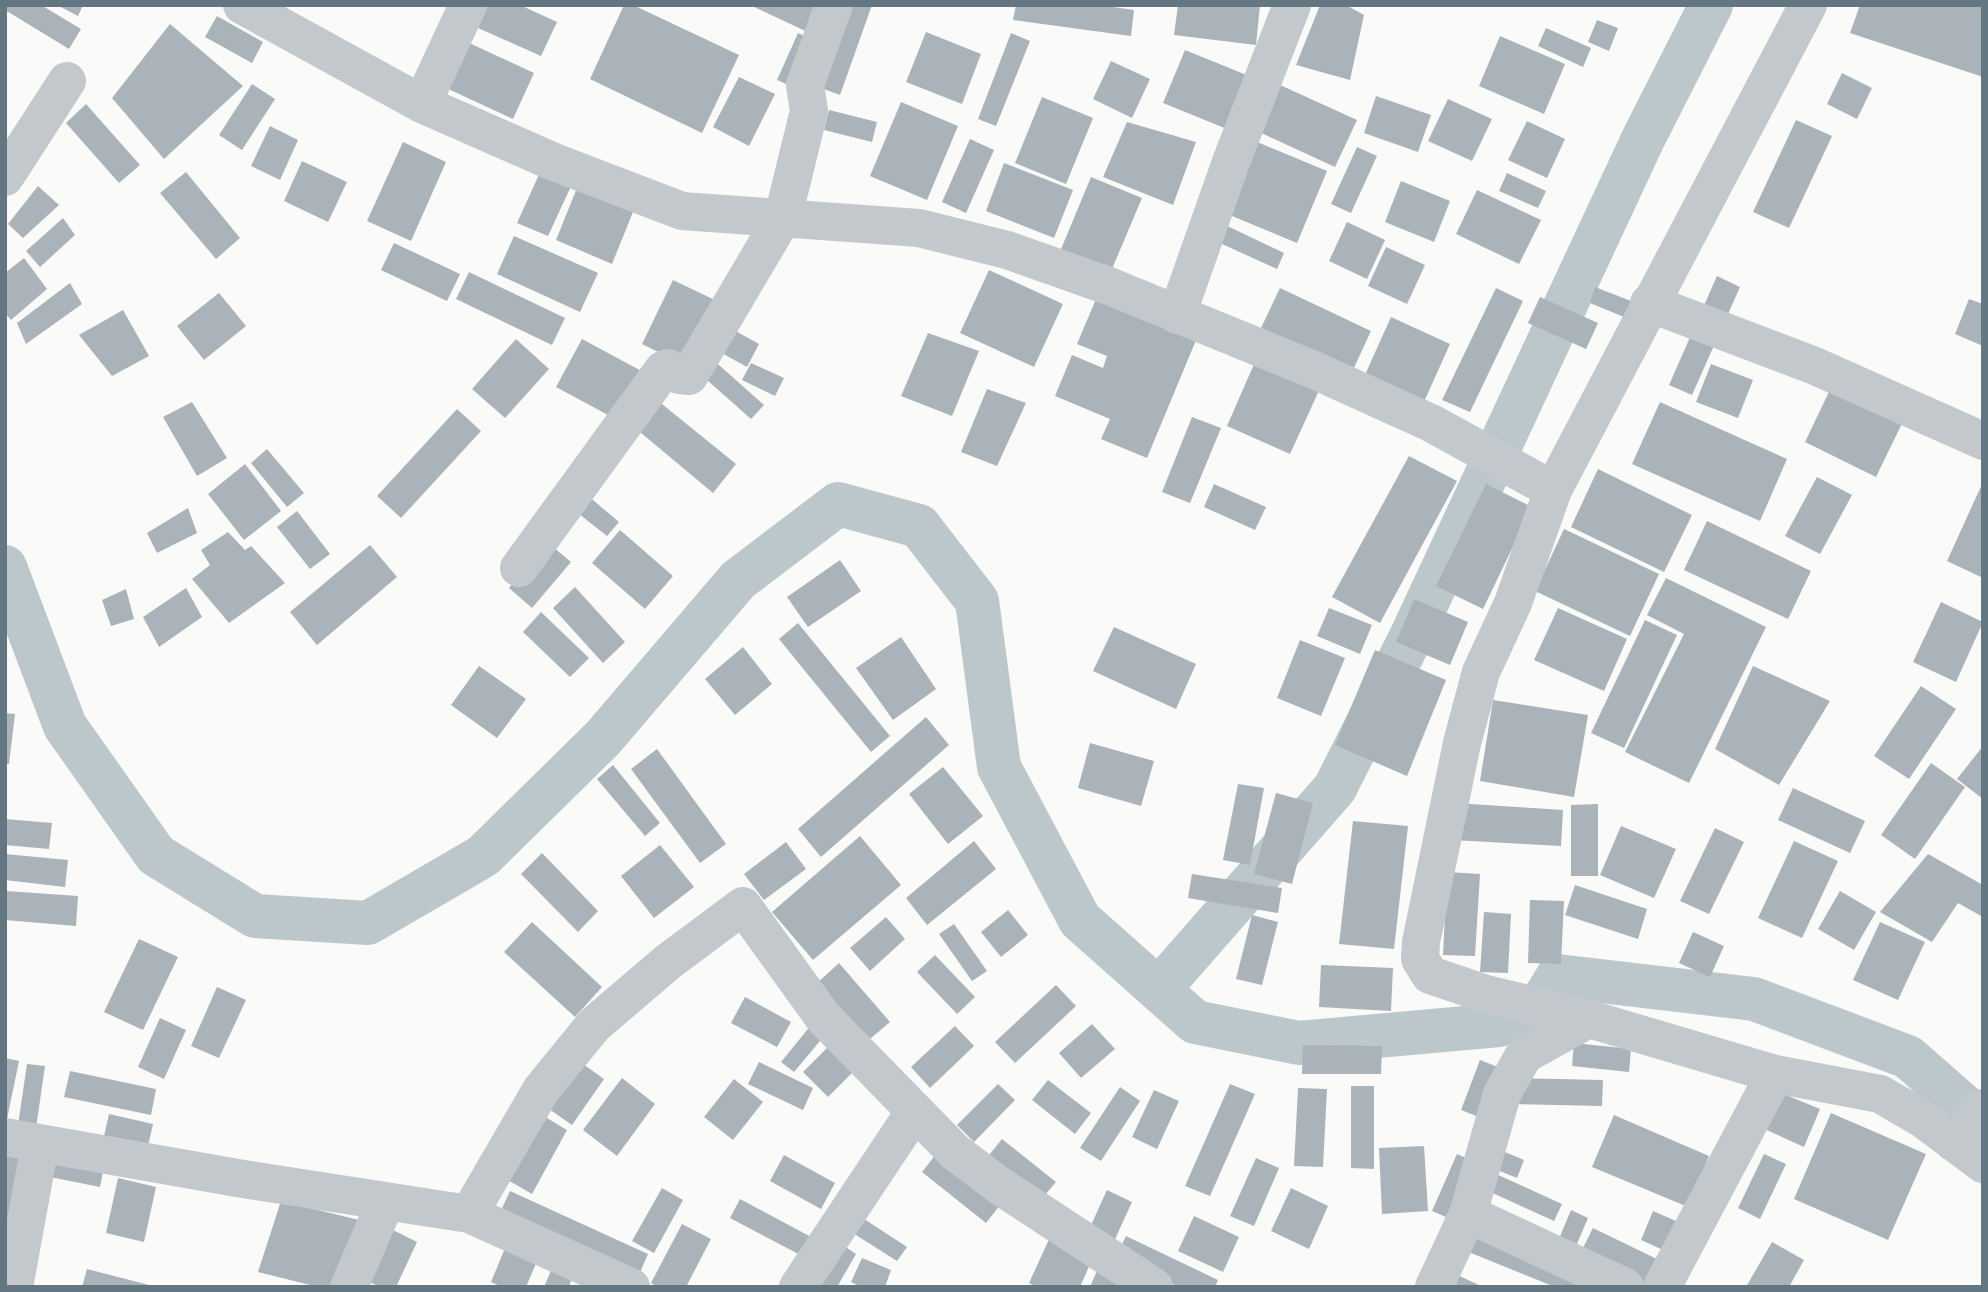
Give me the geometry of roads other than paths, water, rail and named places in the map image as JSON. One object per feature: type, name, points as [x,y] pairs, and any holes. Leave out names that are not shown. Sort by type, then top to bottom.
[{"type":"street","points":[[242,5],[422,104],[554,162],[682,211],[919,228],[1007,250],[1109,286],[1314,370],[1431,423],[1553,490]]},
{"type":"street","points":[[422,104],[468,5]]},
{"type":"street","points":[[519,568],[658,375],[668,368],[679,375],[689,376],[783,217],[809,111],[805,85],[834,5]]},
{"type":"street","points":[[1177,315],[1231,162],[1292,5]]},
{"type":"street","points":[[1808,5],[1553,490],[1513,603],[1481,672],[1462,743],[1421,942],[1420,959],[1430,975],[1486,993],[1588,1019],[1775,1074],[1880,1094],[1968,1153],[1983,1108]]},
{"type":"street","points":[[5,177],[67,81]]},
{"type":"street","points":[[1649,303],[1815,366],[1983,441]]},
{"type":"street","points":[[469,1214],[541,1090],[594,1025],[669,961],[743,906],[823,1017],[955,1152],[1000,1186],[1154,1287]]},
{"type":"street","points":[[1434,1287],[1468,1214],[1502,1094],[1524,1055],[1588,1019]]},
{"type":"street","points":[[1662,1287],[1775,1074]]},
{"type":"street","points":[[798,1287],[915,1111]]},
{"type":"street","points":[[14,1287],[22,1141],[469,1214],[631,1287]]},
{"type":"street","points":[[349,1287],[386,1201]]},
{"type":"street","points":[[1468,1214],[1625,1287]]},
{"type":"waterway","points":[[1159,989],[1335,788],[1410,639],[1643,139],[1711,5]]},
{"type":"waterway","points":[[5,567],[65,726],[156,855],[255,916],[368,923],[483,856],[603,738],[738,580],[838,504],[919,526],[977,601],[999,767],[1080,920],[1195,1022],[1299,1043],[1499,1025],[1539,1007],[1558,976],[1754,999],[1908,1057],[1983,1123]]}]
